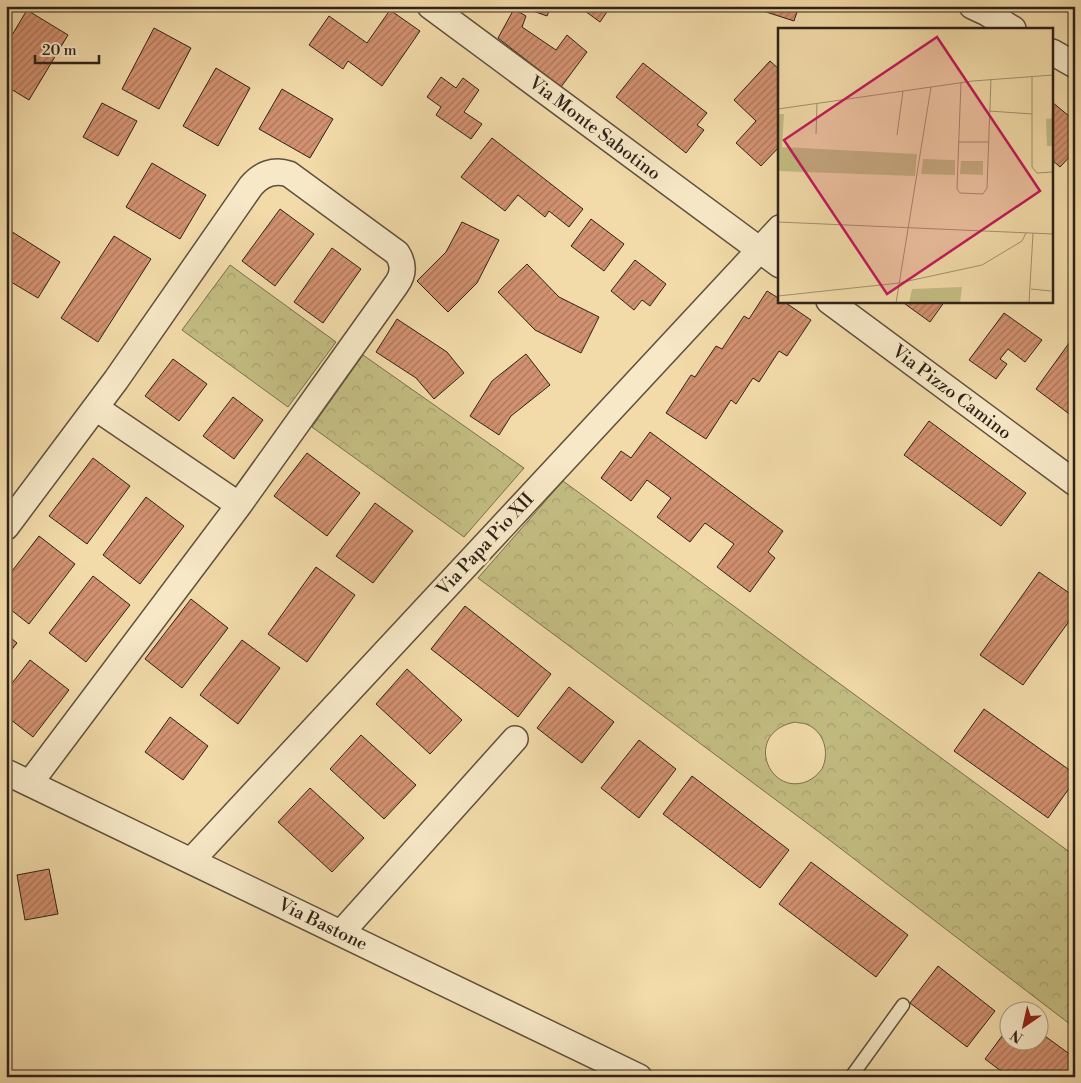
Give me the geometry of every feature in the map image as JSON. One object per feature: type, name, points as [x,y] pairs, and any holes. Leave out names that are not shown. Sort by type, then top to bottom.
[{"type":"street","name":"Via Monte Sabotino","points":[[430,6],[759,249]]},
{"type":"street","points":[[981,14],[1011,28]]},
{"type":"street","points":[[1054,53],[1075,65]]},
{"type":"street","points":[[6,527],[96,408],[256,181],[264,174],[284,172],[293,177],[397,253],[402,261],[400,280],[238,505],[30,783]]},
{"type":"street","name":"Via Papa Pio XII","points":[[191,861],[778,230]]},
{"type":"street","points":[[759,249],[778,263]]},
{"type":"street","name":"Via Pizzo Camino","points":[[830,302],[1075,484]]},
{"type":"street","points":[[96,408],[238,505]]},
{"type":"street","points":[[341,933],[515,739]]},
{"type":"street","name":"Via Bastone","points":[[6,772],[639,1077]]},
{"type":"lane","points":[[851,1077],[903,1005]]},
{"type":"green space","points":[[230,265],[336,342],[288,407],[182,330]]},
{"type":"green space","points":[[363,355],[524,468],[464,537],[312,427]]},
{"type":"green space","points":[[563,481],[1075,856],[1075,1028],[1048,1007],[1048,1000],[1038,1000],[819,832],[478,578]],"holes":[[[795,722],[806,724],[817,732],[824,743],[824,762],[822,769],[816,776],[808,781],[794,784],[782,780],[773,773],[767,762],[766,750],[769,738],[779,728]]]},
{"type":"building","points":[[266,6],[279,6],[275,12]]},
{"type":"building","points":[[535,6],[551,6],[547,16],[533,11]]},
{"type":"building","points":[[578,6],[611,6],[600,22]]},
{"type":"building","points":[[761,6],[799,6],[794,21],[760,10]]},
{"type":"building","points":[[514,9],[526,16],[522,27],[556,50],[567,35],[587,52],[561,87],[498,38]]},
{"type":"building","points":[[27,10],[68,35],[29,100],[6,86],[6,45]]},
{"type":"building","points":[[390,10],[420,31],[382,86],[348,61],[343,69],[309,45],[329,16],[367,43]]},
{"type":"building","points":[[154,28],[191,48],[159,109],[122,89]]},
{"type":"building","points":[[770,61],[778,68],[778,148],[761,166],[736,143],[756,121],[734,100]]},
{"type":"building","points":[[643,63],[707,113],[697,125],[704,130],[686,153],[616,97]]},
{"type":"building","points":[[216,68],[250,88],[218,146],[183,126]]},
{"type":"building","points":[[441,77],[456,88],[463,78],[479,90],[464,112],[482,124],[471,139],[436,115],[441,107],[427,97]]},
{"type":"building","points":[[282,89],[333,119],[310,158],[259,129]]},
{"type":"building","points":[[102,103],[137,121],[118,156],[83,137]]},
{"type":"building","points":[[1054,104],[1075,121],[1075,151],[1060,167],[1054,162]]},
{"type":"building","points":[[492,138],[583,209],[569,227],[549,211],[545,217],[518,195],[505,211],[461,177]]},
{"type":"building","points":[[152,163],[206,195],[180,239],[126,207]]},
{"type":"building","points":[[280,209],[314,234],[275,286],[242,261]]},
{"type":"building","points":[[591,219],[624,244],[604,271],[571,246]]},
{"type":"building","points":[[462,222],[499,240],[477,283],[448,312],[417,281],[446,252]]},
{"type":"building","points":[[6,228],[60,262],[38,298],[6,279]]},
{"type":"building","points":[[114,236],[151,259],[98,342],[61,318]]},
{"type":"building","points":[[332,248],[361,269],[323,323],[294,302]]},
{"type":"building","points":[[635,260],[666,284],[650,306],[642,300],[634,310],[611,291]]},
{"type":"building","points":[[527,264],[559,297],[599,317],[581,353],[535,330],[498,292]]},
{"type":"building","points":[[767,291],[778,298],[778,302],[784,302],[811,320],[787,356],[779,351],[759,382],[753,378],[736,404],[731,400],[706,439],[666,413],[691,375],[695,377],[716,346],[722,349],[744,316],[749,319]]},
{"type":"building","points":[[902,302],[944,302],[930,322]]},
{"type":"building","points":[[1004,313],[1042,340],[1025,362],[1008,349],[1000,359],[1007,364],[996,379],[969,360]]},
{"type":"building","points":[[397,319],[447,352],[464,373],[434,399],[416,378],[376,352]]},
{"type":"building","points":[[1072,339],[1075,342],[1075,412],[1072,416],[1036,389]]},
{"type":"building","points":[[6,345],[11,349],[6,356]]},
{"type":"building","points":[[526,354],[550,385],[511,416],[499,435],[470,416],[492,381]]},
{"type":"building","points":[[173,359],[207,384],[179,421],[145,396]]},
{"type":"building","points":[[233,397],[263,420],[234,459],[203,436]]},
{"type":"building","points":[[929,421],[1026,493],[1001,526],[904,455]]},
{"type":"building","points":[[650,432],[783,531],[768,552],[775,558],[750,592],[717,567],[734,544],[705,523],[690,542],[657,517],[671,498],[647,480],[631,501],[601,478],[621,451],[631,458]]},
{"type":"building","points":[[307,453],[360,493],[327,536],[274,496]]},
{"type":"building","points":[[93,458],[130,486],[87,544],[49,516]]},
{"type":"building","points":[[146,497],[184,526],[140,584],[103,555]]},
{"type":"building","points":[[375,503],[413,531],[373,583],[336,556]]},
{"type":"building","points":[[39,536],[75,564],[29,624],[6,606],[6,579]]},
{"type":"building","points":[[316,567],[355,595],[307,662],[268,634]]},
{"type":"building","points":[[1039,572],[1075,597],[1075,613],[1023,685],[980,655]]},
{"type":"building","points":[[93,576],[130,605],[86,662],[49,633]]},
{"type":"building","points":[[191,599],[228,628],[182,688],[145,659]]},
{"type":"building","points":[[465,606],[551,674],[518,717],[431,649]]},
{"type":"building","points":[[6,634],[17,643],[6,657]]},
{"type":"building","points":[[242,640],[280,668],[238,724],[200,695]]},
{"type":"building","points":[[30,660],[69,690],[33,737],[6,716],[6,691]]},
{"type":"building","points":[[407,669],[462,720],[430,754],[376,704]]},
{"type":"building","points":[[569,687],[614,722],[582,763],[537,728]]},
{"type":"building","points":[[984,709],[1075,774],[1075,780],[1048,818],[954,751]]},
{"type":"building","points":[[170,717],[208,746],[183,780],[145,752]]},
{"type":"building","points":[[361,735],[416,785],[384,819],[330,769]]},
{"type":"building","points":[[639,740],[676,769],[639,818],[601,788]]},
{"type":"building","points":[[692,776],[789,850],[760,888],[663,814]]},
{"type":"building","points":[[310,788],[364,838],[332,872],[278,822]]},
{"type":"building","points":[[811,862],[908,935],[876,977],[779,904]]},
{"type":"building","points":[[49,869],[58,914],[25,920],[17,875]]},
{"type":"building","points":[[938,966],[995,1011],[967,1047],[910,1003]]},
{"type":"building","points":[[1048,1038],[1075,1058],[1075,1077],[1009,1077],[985,1059],[998,1041],[998,1050],[1048,1050]]}]
